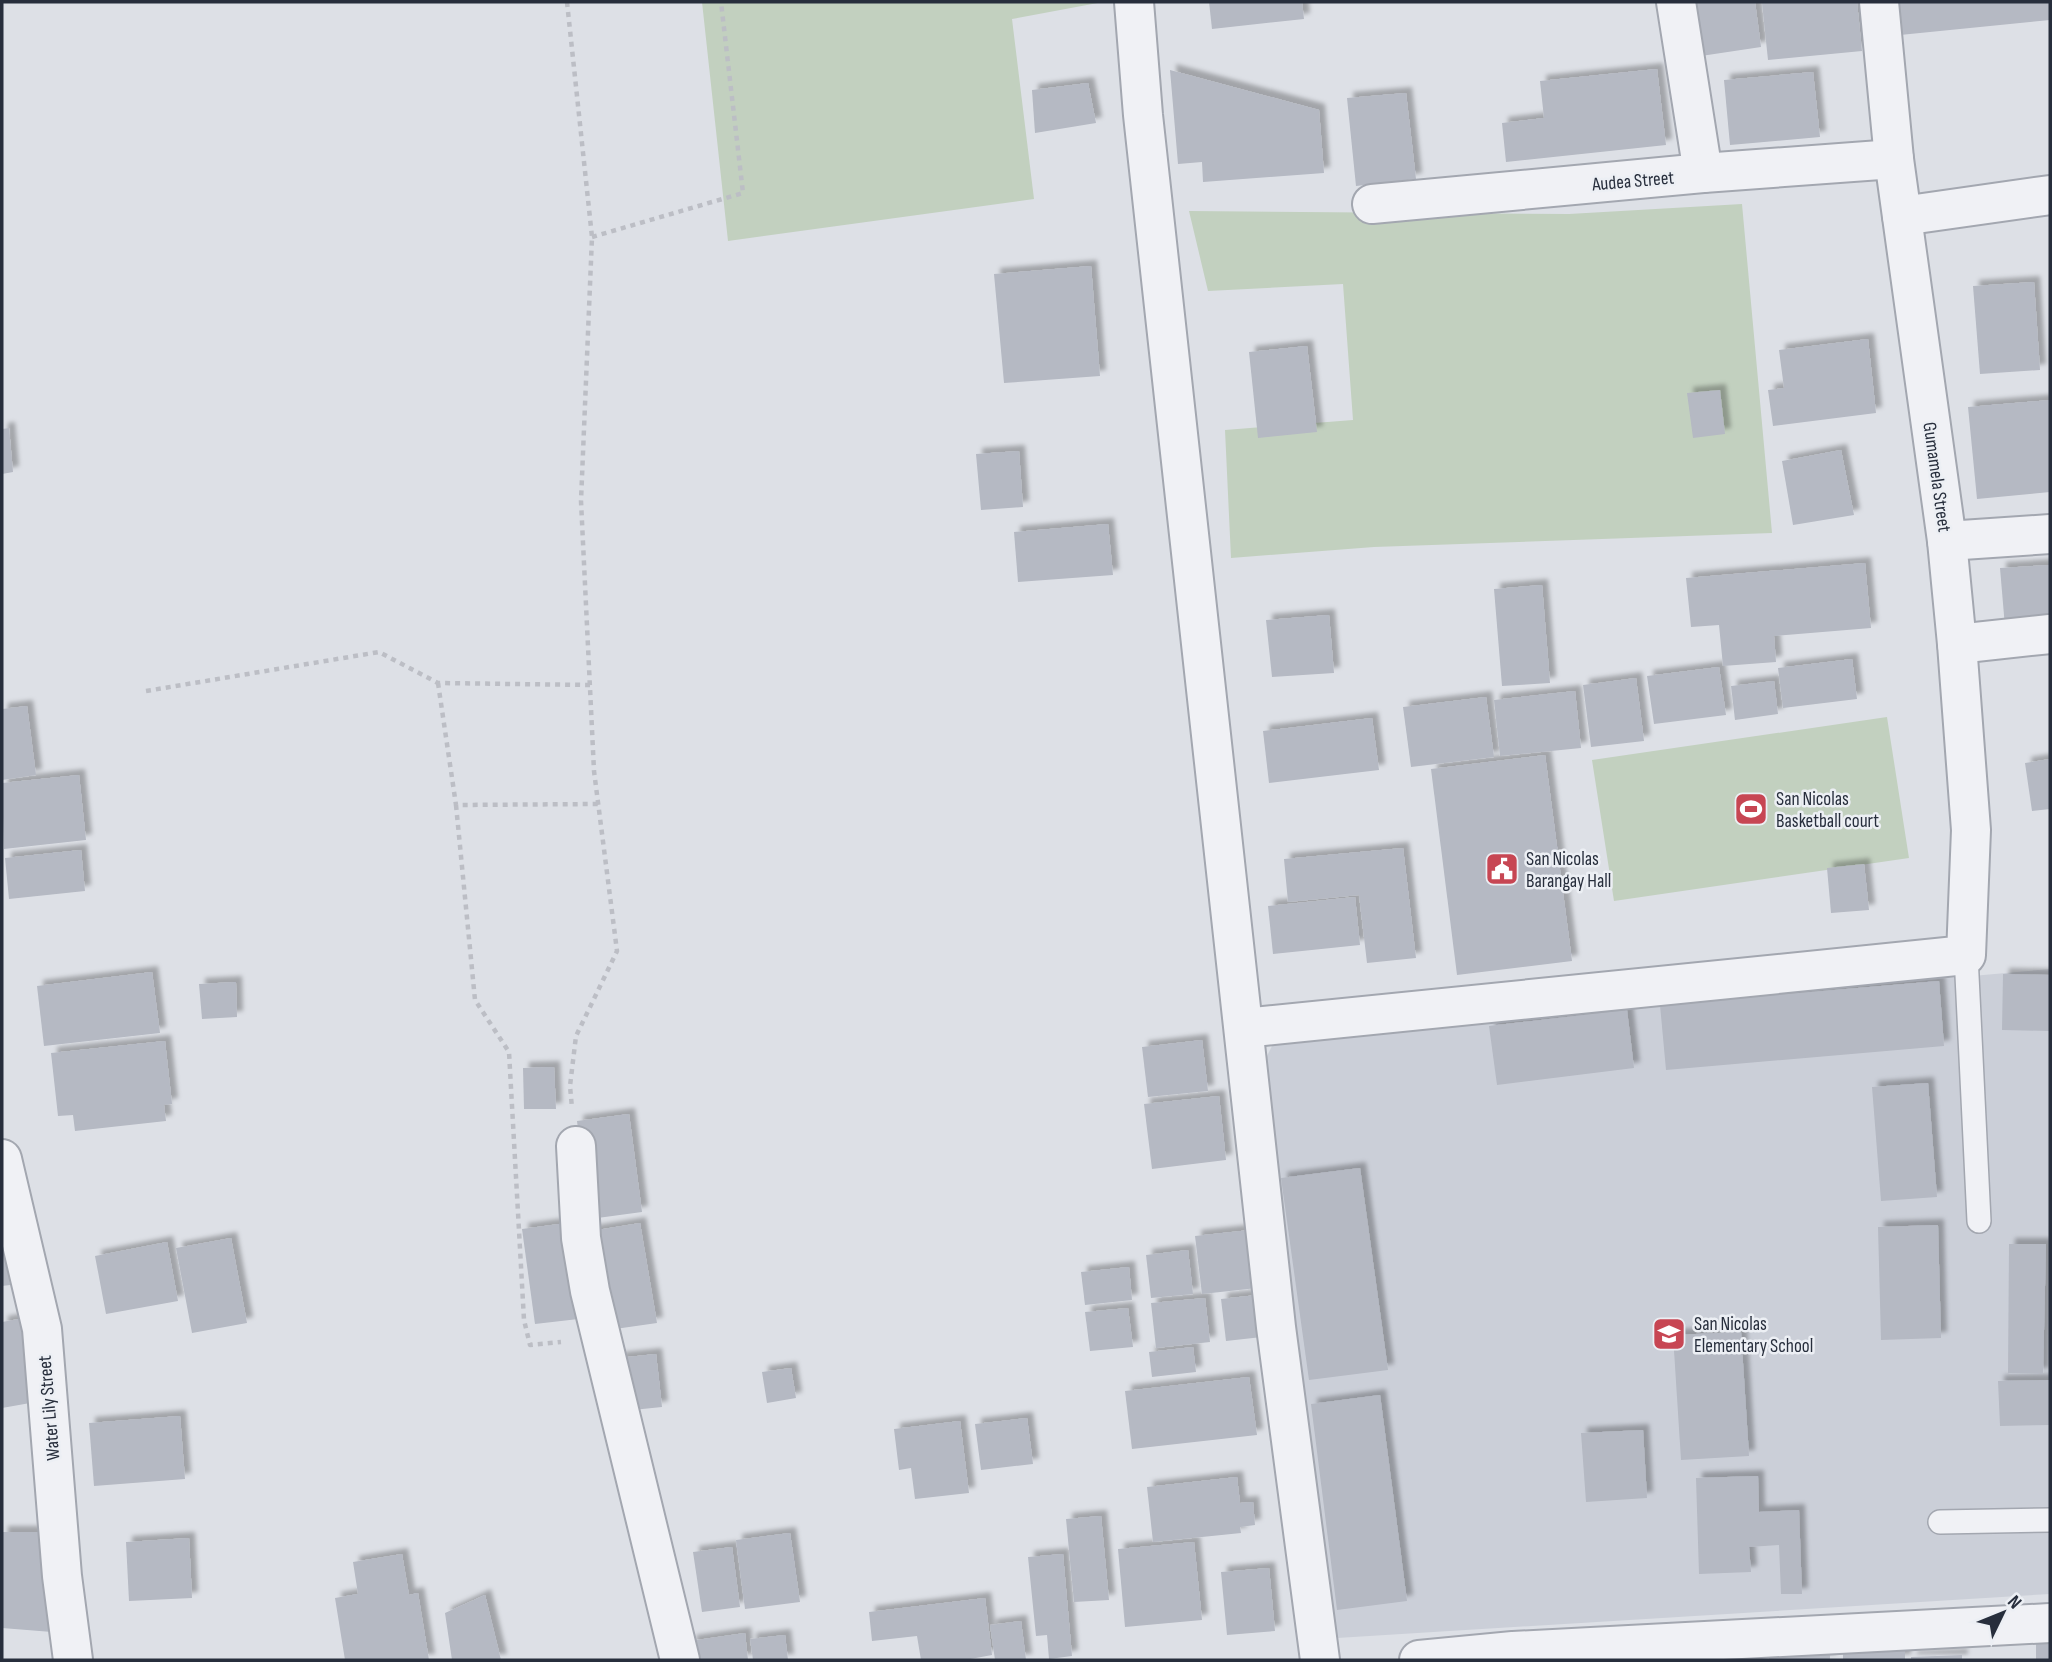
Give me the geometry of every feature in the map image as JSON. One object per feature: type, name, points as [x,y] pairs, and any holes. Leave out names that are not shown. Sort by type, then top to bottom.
[{"type":"street","points":[[1134,2],[1144,129],[1276,1326],[1320,1660]]},
{"type":"street","points":[[1676,2],[1703,173]]},
{"type":"street","name":"Gumamela Street","points":[[1879,2],[1894,159],[1947,541],[1957,644],[1971,830],[1966,955]]},
{"type":"street","name":"Audea Street","points":[[1372,204],[1703,173],[1894,159]]},
{"type":"street","points":[[1902,216],[2050,195]]},
{"type":"street","points":[[1947,541],[2050,534]]},
{"type":"street","points":[[1957,644],[2050,634]]},
{"type":"street","points":[[1244,1028],[1966,955]]},
{"type":"street","points":[[576,1146],[581,1238],[601,1338],[680,1660]]},
{"type":"street","name":"Water Lily Street","points":[[2,1159],[42,1329],[62,1576],[73,1660]]},
{"type":"street","points":[[1419,1660],[2050,1623]]},
{"type":"lane","points":[[1966,955],[1979,1221]]},
{"type":"lane","points":[[1940,1522],[2050,1520]]},
{"type":"path","points":[[566,2],[592,237],[581,501],[598,804],[617,951],[576,1037],[570,1086],[576,1146]]},
{"type":"path","points":[[592,237],[744,193],[721,2]]},
{"type":"path","points":[[146,691],[379,652],[438,682],[590,685]]},
{"type":"path","points":[[438,682],[456,805],[475,1000],[509,1052],[524,1320],[530,1345],[601,1338]]},
{"type":"path","points":[[456,805],[598,804]]},
{"type":"shaded area","name":"San Nicolas Elementary School","points":[[2050,969],[2050,1594],[1321,1639],[1258,1074],[1276,1038]]},
{"type":"green space","points":[[702,2],[1103,2],[1012,19],[1034,199],[728,241]]},
{"type":"green space","points":[[1742,204],[1772,533],[1374,547],[1231,558],[1225,430],[1353,420],[1343,284],[1208,291],[1189,211],[1569,214]]},
{"type":"green space","name":"San Nicolas Basketball court","points":[[1887,717],[1909,858],[1614,901],[1592,760]]},
{"type":"building","points":[[1209,2],[1302,2],[1304,19],[1212,29]]},
{"type":"building","points":[[1692,2],[1755,2],[1761,47],[1701,56]]},
{"type":"building","points":[[1857,2],[1862,51],[1768,60],[1762,3]]},
{"type":"building","points":[[1897,2],[2050,2],[2050,20],[1900,35]]},
{"type":"building","points":[[1657,69],[1666,145],[1506,162],[1502,123],[1544,118],[1540,81]]},
{"type":"building","points":[[1170,70],[1319,110],[1324,173],[1203,182],[1202,162],[1178,164]]},
{"type":"building","points":[[1813,72],[1820,137],[1730,145],[1724,80]]},
{"type":"building","points":[[1088,83],[1096,123],[1035,133],[1032,90]]},
{"type":"building","points":[[1406,93],[1416,179],[1356,186],[1347,98]]},
{"type":"building","points":[[1091,266],[1100,376],[1004,383],[994,274]]},
{"type":"building","points":[[2034,282],[2040,370],[1980,374],[1973,286]]},
{"type":"building","points":[[1868,339],[1876,413],[1773,426],[1768,390],[1784,388],[1779,350]]},
{"type":"building","points":[[1307,346],[1317,432],[1258,438],[1249,352]]},
{"type":"building","points":[[1720,390],[1725,434],[1693,438],[1687,393]]},
{"type":"building","points":[[2050,400],[2050,492],[1977,499],[1968,407]]},
{"type":"building","points":[[9,428],[13,472],[2,474],[2,429]]},
{"type":"building","points":[[1841,450],[1854,515],[1793,525],[1782,461]]},
{"type":"building","points":[[1019,451],[1023,507],[981,510],[976,454]]},
{"type":"building","points":[[1108,524],[1113,575],[1018,582],[1014,532]]},
{"type":"building","points":[[1865,563],[1871,628],[1774,636],[1776,662],[1723,666],[1719,625],[1691,627],[1686,578]]},
{"type":"building","points":[[2050,565],[2050,624],[2005,627],[2000,568]]},
{"type":"building","points":[[1542,585],[1550,683],[1502,686],[1494,589]]},
{"type":"building","points":[[1329,615],[1334,673],[1272,677],[1266,620]]},
{"type":"building","points":[[1852,659],[1857,699],[1783,708],[1778,668]]},
{"type":"building","points":[[1719,667],[1726,715],[1654,724],[1647,676]]},
{"type":"building","points":[[1636,678],[1644,741],[1591,747],[1583,685]]},
{"type":"building","points":[[1774,681],[1778,714],[1735,720],[1731,686]]},
{"type":"building","points":[[1575,691],[1581,748],[1500,756],[1494,700]]},
{"type":"building","points":[[1486,697],[1494,757],[1411,767],[1403,707]]},
{"type":"building","points":[[27,706],[36,775],[2,780],[2,709]]},
{"type":"building","points":[[1372,718],[1379,770],[1269,783],[1263,731]]},
{"type":"building","name":"San Nicolas Barangay Hall","points":[[1545,755],[1572,961],[1457,975],[1431,769]]},
{"type":"building","points":[[2050,759],[2050,809],[2032,811],[2025,763]]},
{"type":"building","points":[[79,775],[86,840],[4,849],[2,783]]},
{"type":"building","points":[[1403,848],[1416,958],[1367,963],[1359,895],[1288,902],[1284,859]]},
{"type":"building","points":[[81,850],[85,891],[9,899],[5,858]]},
{"type":"building","points":[[1864,864],[1869,910],[1831,913],[1827,868]]},
{"type":"building","points":[[1355,897],[1360,945],[1273,954],[1268,906]]},
{"type":"building","points":[[152,972],[160,1033],[44,1046],[37,986]]},
{"type":"building","points":[[2003,974],[2050,975],[2050,1031],[2002,1030]]},
{"type":"building","points":[[1939,981],[1944,1046],[1666,1070],[1660,1005]]},
{"type":"building","points":[[236,982],[237,1017],[202,1019],[199,984]]},
{"type":"building","points":[[1627,1010],[1634,1068],[1497,1085],[1489,1026]]},
{"type":"building","points":[[1202,1040],[1208,1091],[1148,1097],[1142,1047]]},
{"type":"building","points":[[165,1041],[172,1104],[164,1105],[166,1121],[75,1131],[73,1115],[58,1116],[51,1053]]},
{"type":"building","points":[[554,1067],[556,1109],[524,1109],[523,1068]]},
{"type":"building","points":[[1928,1083],[1937,1197],[1881,1201],[1872,1087]]},
{"type":"building","points":[[1219,1096],[1226,1160],[1152,1169],[1144,1104]]},
{"type":"building","points":[[629,1114],[642,1212],[590,1219],[577,1121]]},
{"type":"building","points":[[1360,1168],[1388,1370],[1309,1380],[1281,1178]]},
{"type":"building","points":[[574,1222],[587,1318],[535,1324],[522,1229]]},
{"type":"building","points":[[640,1223],[657,1323],[601,1331],[585,1232]]},
{"type":"building","points":[[1938,1225],[1941,1338],[1881,1340],[1878,1227]]},
{"type":"building","points":[[1250,1230],[1257,1288],[1202,1294],[1195,1236]]},
{"type":"building","points":[[231,1238],[247,1323],[192,1333],[176,1248]]},
{"type":"building","points":[[4,1240],[10,1285],[2,1286],[2,1241]]},
{"type":"building","points":[[167,1242],[178,1301],[106,1314],[95,1256]]},
{"type":"building","points":[[2009,1244],[2046,1244],[2043,1374],[2008,1373]]},
{"type":"building","points":[[1188,1250],[1193,1294],[1151,1298],[1146,1255]]},
{"type":"building","points":[[1129,1267],[1132,1300],[1085,1305],[1081,1272]]},
{"type":"building","points":[[1257,1295],[1262,1337],[1226,1341],[1221,1299]]},
{"type":"building","points":[[1205,1298],[1210,1342],[1156,1348],[1151,1303]]},
{"type":"building","points":[[1128,1308],[1133,1347],[1090,1351],[1085,1312]]},
{"type":"building","points":[[30,1317],[47,1400],[2,1408],[2,1322]]},
{"type":"building","points":[[1741,1332],[1749,1456],[1681,1460],[1673,1335]]},
{"type":"building","points":[[1193,1347],[1196,1372],[1152,1377],[1149,1352]]},
{"type":"building","points":[[656,1354],[662,1407],[623,1411],[618,1358]]},
{"type":"building","points":[[791,1368],[796,1398],[767,1403],[762,1372]]},
{"type":"building","points":[[1249,1377],[1257,1435],[1132,1449],[1125,1391]]},
{"type":"building","points":[[2050,1380],[2050,1425],[2000,1426],[1998,1381]]},
{"type":"building","points":[[1380,1395],[1407,1601],[1337,1610],[1311,1404]]},
{"type":"building","points":[[180,1416],[185,1479],[94,1486],[89,1423]]},
{"type":"building","points":[[1027,1418],[1033,1464],[981,1470],[975,1424]]},
{"type":"building","points":[[960,1421],[969,1493],[915,1499],[911,1468],[899,1470],[894,1429]]},
{"type":"building","points":[[1643,1430],[1647,1498],[1586,1502],[1581,1433]]},
{"type":"building","points":[[1758,1476],[1759,1512],[1799,1510],[1802,1594],[1781,1594],[1779,1545],[1749,1547],[1751,1572],[1699,1574],[1696,1478]]},
{"type":"building","points":[[1237,1477],[1240,1503],[1253,1502],[1255,1525],[1240,1527],[1241,1533],[1153,1542],[1147,1487]]},
{"type":"building","points":[[1101,1516],[1109,1600],[1074,1602],[1066,1519]]},
{"type":"building","points":[[2,1532],[52,1532],[52,1632],[2,1628]]},
{"type":"building","points":[[790,1533],[800,1602],[745,1609],[736,1540]]},
{"type":"building","points":[[189,1538],[192,1598],[129,1601],[126,1542]]},
{"type":"building","points":[[1194,1542],[1202,1620],[1125,1627],[1118,1549]]},
{"type":"building","points":[[732,1547],[740,1607],[702,1612],[693,1552]]},
{"type":"building","points":[[402,1554],[409,1595],[418,1593],[429,1660],[345,1660],[335,1598],[358,1594],[353,1562]]},
{"type":"building","points":[[1063,1554],[1072,1656],[1049,1659],[1047,1635],[1036,1636],[1028,1557]]},
{"type":"building","points":[[1269,1568],[1275,1631],[1227,1635],[1221,1572]]},
{"type":"building","points":[[485,1595],[501,1660],[452,1660],[445,1613]]},
{"type":"building","points":[[985,1598],[992,1655],[965,1660],[921,1660],[917,1636],[872,1641],[869,1612]]},
{"type":"building","points":[[1021,1621],[1026,1660],[995,1660],[990,1625]]},
{"type":"building","points":[[745,1633],[748,1660],[693,1660],[690,1641]]},
{"type":"building","points":[[785,1635],[788,1660],[753,1660],[750,1639]]},
{"type":"building","points":[[2036,1643],[2050,1643],[2050,1660],[2036,1660]]},
{"type":"building","points":[[1905,1651],[1905,1660],[1843,1660],[1843,1652]]},
{"type":"building","points":[[1830,1652],[1830,1660],[1769,1660],[1769,1653]]},
{"type":"building","points":[[1962,1655],[1962,1660],[1911,1660],[1911,1657]]},
{"type":"place","name":"San Nicolas Basketball court","points":[[1751,809]]},
{"type":"place","name":"San Nicolas Barangay Hall","points":[[1502,869]]},
{"type":"place","name":"San Nicolas Elementary School","points":[[1669,1334]]}]
